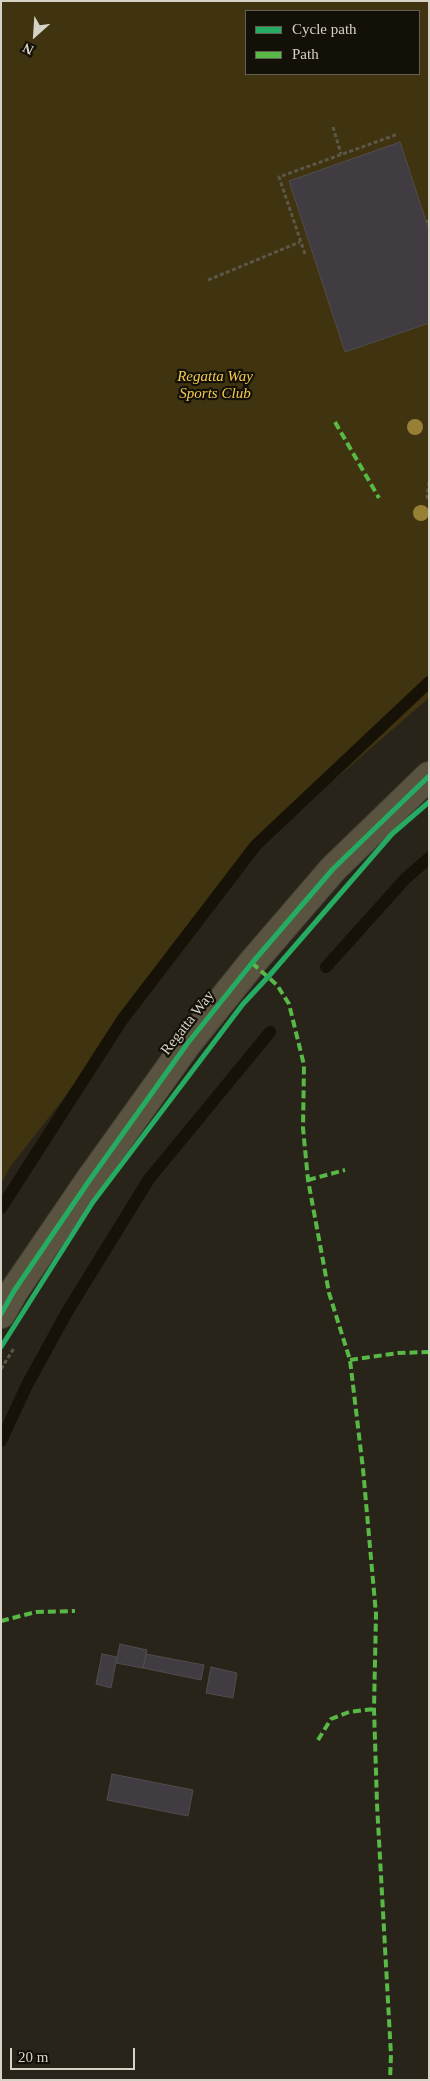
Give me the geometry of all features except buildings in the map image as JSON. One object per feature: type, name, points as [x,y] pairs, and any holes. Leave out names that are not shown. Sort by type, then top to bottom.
[{"type":"street","name":"Regatta Way","points":[[1,1314],[14,1291],[78,1197],[187,1044],[252,963],[333,869],[429,776]]},
{"type":"path","points":[[333,127],[341,154]]},
{"type":"path","points":[[305,254],[280,176],[398,134]]},
{"type":"path","points":[[208,280],[300,242]]},
{"type":"path","points":[[429,482],[427,497],[429,500]]},
{"type":"green space","name":"Regatta Way Sports Club","points":[[1,1],[429,1],[429,698],[269,836],[10,1167],[1,1184]]},
{"type":"waterway","points":[[1,1208],[122,1020],[256,845],[429,682]]},
{"type":"waterway","points":[[326,967],[405,879],[429,858]]},
{"type":"waterway","points":[[1,1441],[27,1385],[67,1312],[149,1179],[270,1032]]},
{"type":"marked path","points":[[335,422],[379,498]]},
{"type":"marked path","points":[[252,963],[277,985],[289,1004],[304,1065],[303,1128],[308,1180],[329,1293],[350,1360],[363,1469],[376,1614],[374,1709],[377,1804],[391,2055],[390,2080]]},
{"type":"marked path","points":[[308,1180],[345,1170]]},
{"type":"marked path","points":[[350,1360],[398,1353],[429,1352]]},
{"type":"marked path","points":[[1,1621],[36,1612],[75,1611]]},
{"type":"marked path","points":[[318,1740],[331,1719],[349,1712],[374,1709]]},
{"type":"cycle path","points":[[1,1314],[14,1291],[89,1181],[187,1044],[252,963],[333,869],[429,776]]},
{"type":"cycle path","points":[[1,1347],[93,1202],[243,1004],[392,834],[429,802]]}]
